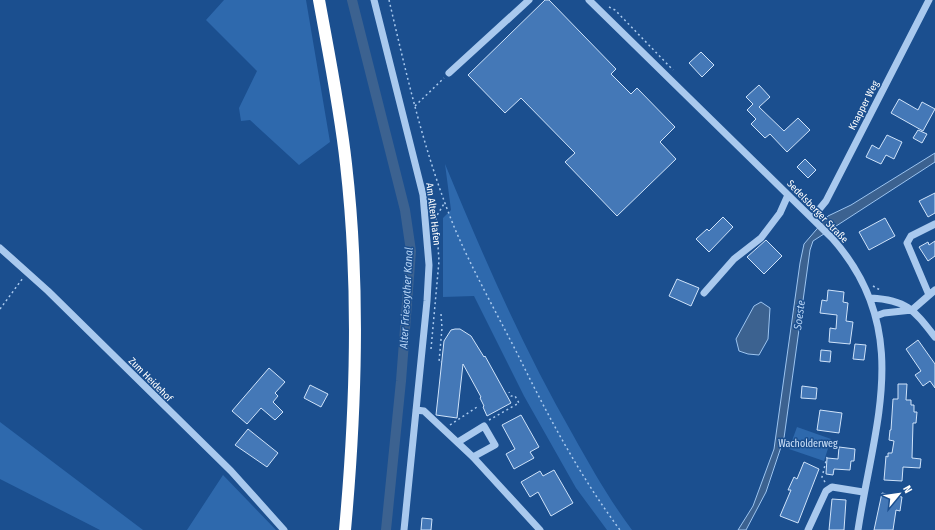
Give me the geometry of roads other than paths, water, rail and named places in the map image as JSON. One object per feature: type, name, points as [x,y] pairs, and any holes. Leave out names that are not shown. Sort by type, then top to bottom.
[{"type":"highway","points":[[319,0],[338,106],[345,158],[354,269],[356,370],[351,464],[345,530]]},
{"type":"street","name":"Am Alten Hafen","points":[[374,0],[423,195],[427,230],[429,266],[427,301],[404,530]]},
{"type":"street","points":[[449,73],[529,0]]},
{"type":"street","name":"Sedelsberger Straße","points":[[588,0],[832,238],[852,263],[871,298],[881,337],[883,362],[881,394],[858,530]]},
{"type":"street","name":"Knapper Weg","points":[[814,220],[826,201],[929,0]]},
{"type":"street","points":[[704,293],[734,259],[761,238],[780,213],[788,195]]},
{"type":"street","points":[[876,316],[889,312],[912,310],[932,292],[907,243],[911,236],[935,224]]},
{"type":"street","name":"Zum Heidehof","points":[[0,248],[28,272],[231,472],[284,530]]},
{"type":"street","points":[[871,298],[893,300],[904,304],[912,310],[935,337]]},
{"type":"street","points":[[416,410],[424,411],[458,442],[540,530]]},
{"type":"street","points":[[458,442],[484,426],[495,445],[473,457]]},
{"type":"street","points":[[808,530],[826,491],[832,487],[864,492]]},
{"type":"water","name":"Soeste","points":[[935,153],[935,162],[813,241],[810,250],[784,438],[766,492],[746,530],[738,530],[753,506],[774,449],[800,263],[804,244],[828,216],[851,205]]},
{"type":"water","points":[[761,302],[770,308],[768,339],[759,355],[739,351],[736,339],[754,306]]},
{"type":"waterway","name":"Alter Friesoyther Kanal","points":[[352,0],[405,210],[411,251],[401,381],[386,530]]},
{"type":"park label","name":"Wacholderweg","points":[[808,443]]}]
